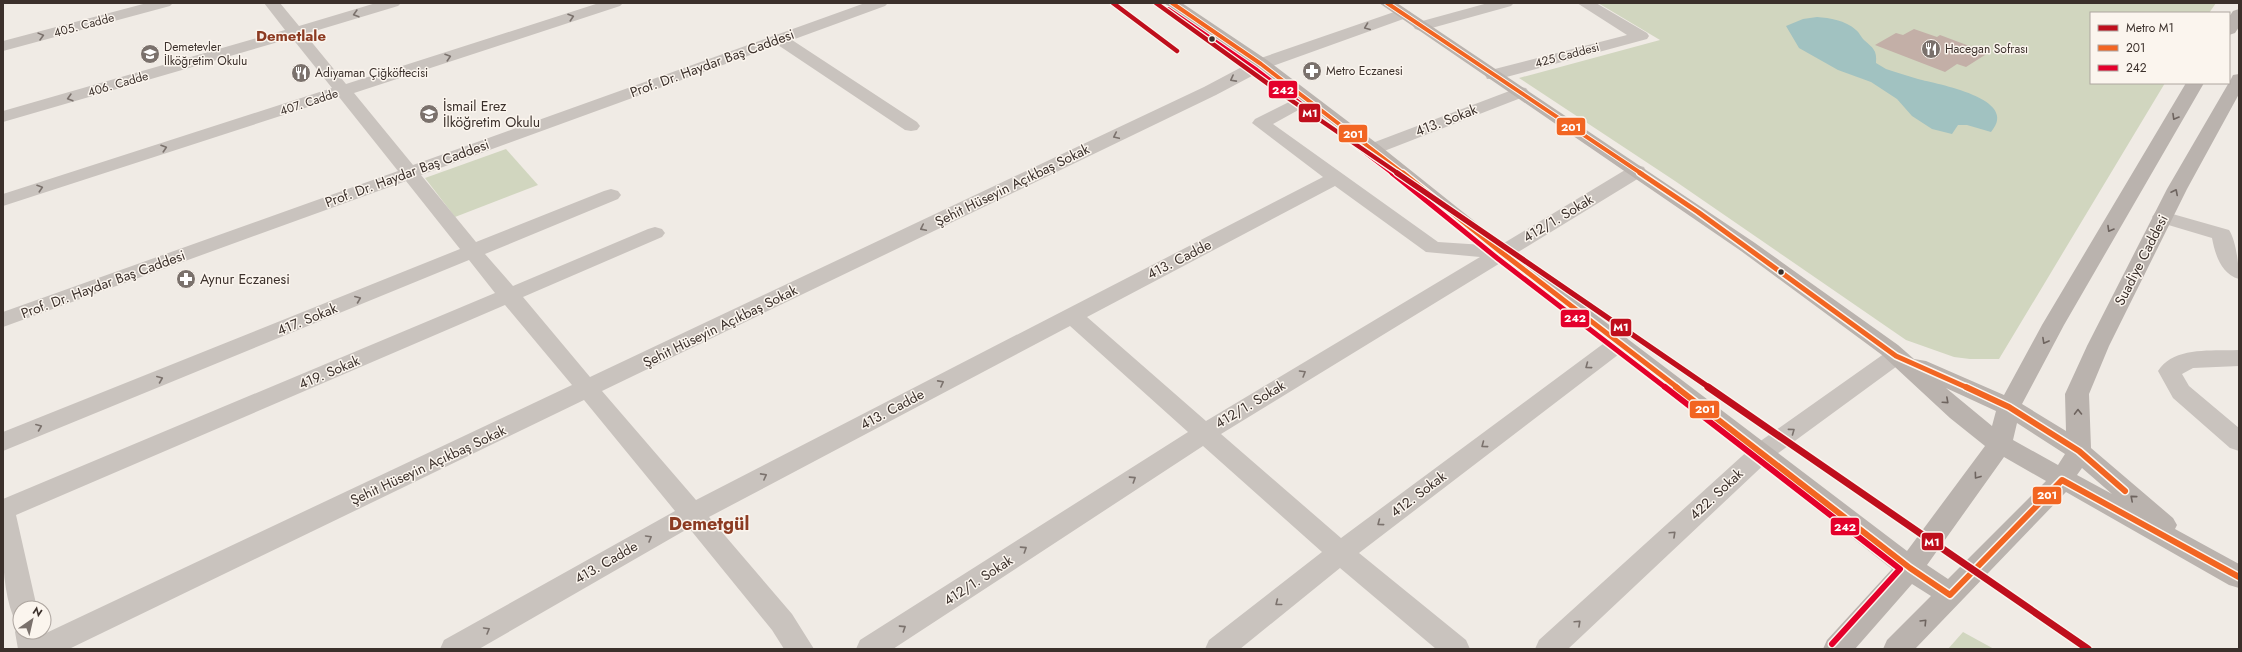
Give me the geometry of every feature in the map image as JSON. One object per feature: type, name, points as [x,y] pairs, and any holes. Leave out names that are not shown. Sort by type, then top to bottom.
[{"type":"main road","points":[[1172,3],[1261,64],[1373,149],[1501,252],[1761,453],[1910,568],[1950,595]]},
{"type":"main road","points":[[1395,8],[1748,247],[1896,356],[1958,412],[2000,444],[2062,480],[2194,551],[2239,578]]},
{"type":"main road","points":[[2230,28],[2239,14]]},
{"type":"main road","points":[[1837,649],[1910,568],[2000,444],[2009,407],[2054,325],[2194,84]]},
{"type":"main road","name":"Suadiye Caddesi","points":[[2079,451],[2077,394],[2098,346],[2162,218],[2238,85]]},
{"type":"main road","points":[[1896,356],[2009,407],[2079,451],[2194,551]]},
{"type":"main road","points":[[1897,649],[2062,480],[2079,451]]},
{"type":"street","name":"405. Cadde","points":[[3,46],[165,3]]},
{"type":"street","points":[[272,3],[473,252],[782,622],[800,649]]},
{"type":"street","name":"406. Cadde","points":[[3,117],[393,3]]},
{"type":"street","name":"407. Cadde","points":[[3,200],[615,3]]},
{"type":"street","name":"Prof. Dr. Haydar Baş Caddesi","points":[[3,320],[779,38],[880,3]]},
{"type":"street","points":[[1422,26],[1506,3]]},
{"type":"street","name":"425 Caddesi","points":[[1493,75],[1641,36],[1585,3]]},
{"type":"street","name":"Şehit Hüseyin Açıkbaş Sokak","points":[[41,649],[1210,91],[1261,64],[1395,8]]},
{"type":"street","points":[[779,38],[911,126]]},
{"type":"street","name":"413. Sokak","points":[[1373,149],[1520,92]]},
{"type":"street","points":[[1306,99],[1261,123],[1433,248],[1501,252]]},
{"type":"street","name":"412/1. Sokak","points":[[870,649],[1204,432],[1637,171]]},
{"type":"street","name":"413. Cadde","points":[[454,649],[692,514],[1335,178]]},
{"type":"street","name":"417. Sokak","points":[[3,442],[611,195]]},
{"type":"street","points":[[2162,218],[2230,232],[2225,255],[2239,272]]},
{"type":"street","name":"419. Sokak","points":[[3,510],[510,296],[655,233]]},
{"type":"street","points":[[1071,315],[1340,553],[1456,649]]},
{"type":"street","name":"412. Sokak","points":[[1219,649],[1340,553],[1619,343]]},
{"type":"street","name":"422. Sokak","points":[[1549,649],[1761,453],[1896,356]]},
{"type":"street","points":[[2239,358],[2189,360],[2169,371],[2181,392],[2239,442]]},
{"type":"street","points":[[3,516],[21,600]]},
{"type":"green space","points":[[1598,3],[2216,3],[2210,12],[2090,12],[2090,84],[2164,84],[1999,359],[1970,359],[1954,357],[1906,340],[1675,181],[1519,78],[1660,40]]},
{"type":"green space","points":[[506,149],[538,185],[455,217],[425,178]]},
{"type":"green space","points":[[1963,632],[1994,649],[1948,649]]},
{"type":"water","points":[[1817,17],[1837,20],[1852,27],[1874,50],[1876,55],[1876,63],[1886,69],[1957,89],[1986,102],[1995,110],[1997,120],[1991,132],[1967,125],[1958,125],[1952,134],[1932,129],[1912,116],[1897,99],[1871,82],[1838,70],[1799,48],[1786,26],[1803,19]]},
{"type":"building","name":"Hacegan Sofrası","points":[[1914,29],[1937,37],[1940,35],[1988,53],[1966,67],[1957,64],[1945,72],[1875,45],[1896,33],[1903,35]]},
{"type":"metro line","name":"M1","points":[[1113,3],[1177,51]]},
{"type":"metro line","name":"M1","points":[[1156,3],[1285,96],[2088,649]]},
{"type":"transit line","name":"201","points":[[1172,3],[1261,64],[1373,149],[1501,252],[1910,568],[1950,595],[2062,480],[2239,577]]},
{"type":"transit line","name":"201","points":[[1387,3],[1698,212],[1896,356],[2009,407],[2079,451],[2125,491]]},
{"type":"transit line","name":"242","points":[[1168,9],[1257,70],[1369,155],[1497,258],[1900,569],[1832,644]]},
{"type":"place","name":"Hacegan Sofrası","points":[[1931,49]]},
{"type":"place","name":"Demetevler İlköğretim Okulu","points":[[150,54]]},
{"type":"place","name":"Metro Eczanesi","points":[[1312,71]]},
{"type":"place","name":"Adıyaman Çiğköftecisi","points":[[301,73]]},
{"type":"place","name":"İsmail Erez İlköğretim Okulu","points":[[429,114]]},
{"type":"place","name":"Aynur Eczanesi","points":[[186,279]]},
{"type":"district","name":"Demetlale","points":[[291,36]]},
{"type":"district","name":"Demetgül","points":[[709,524]]}]
